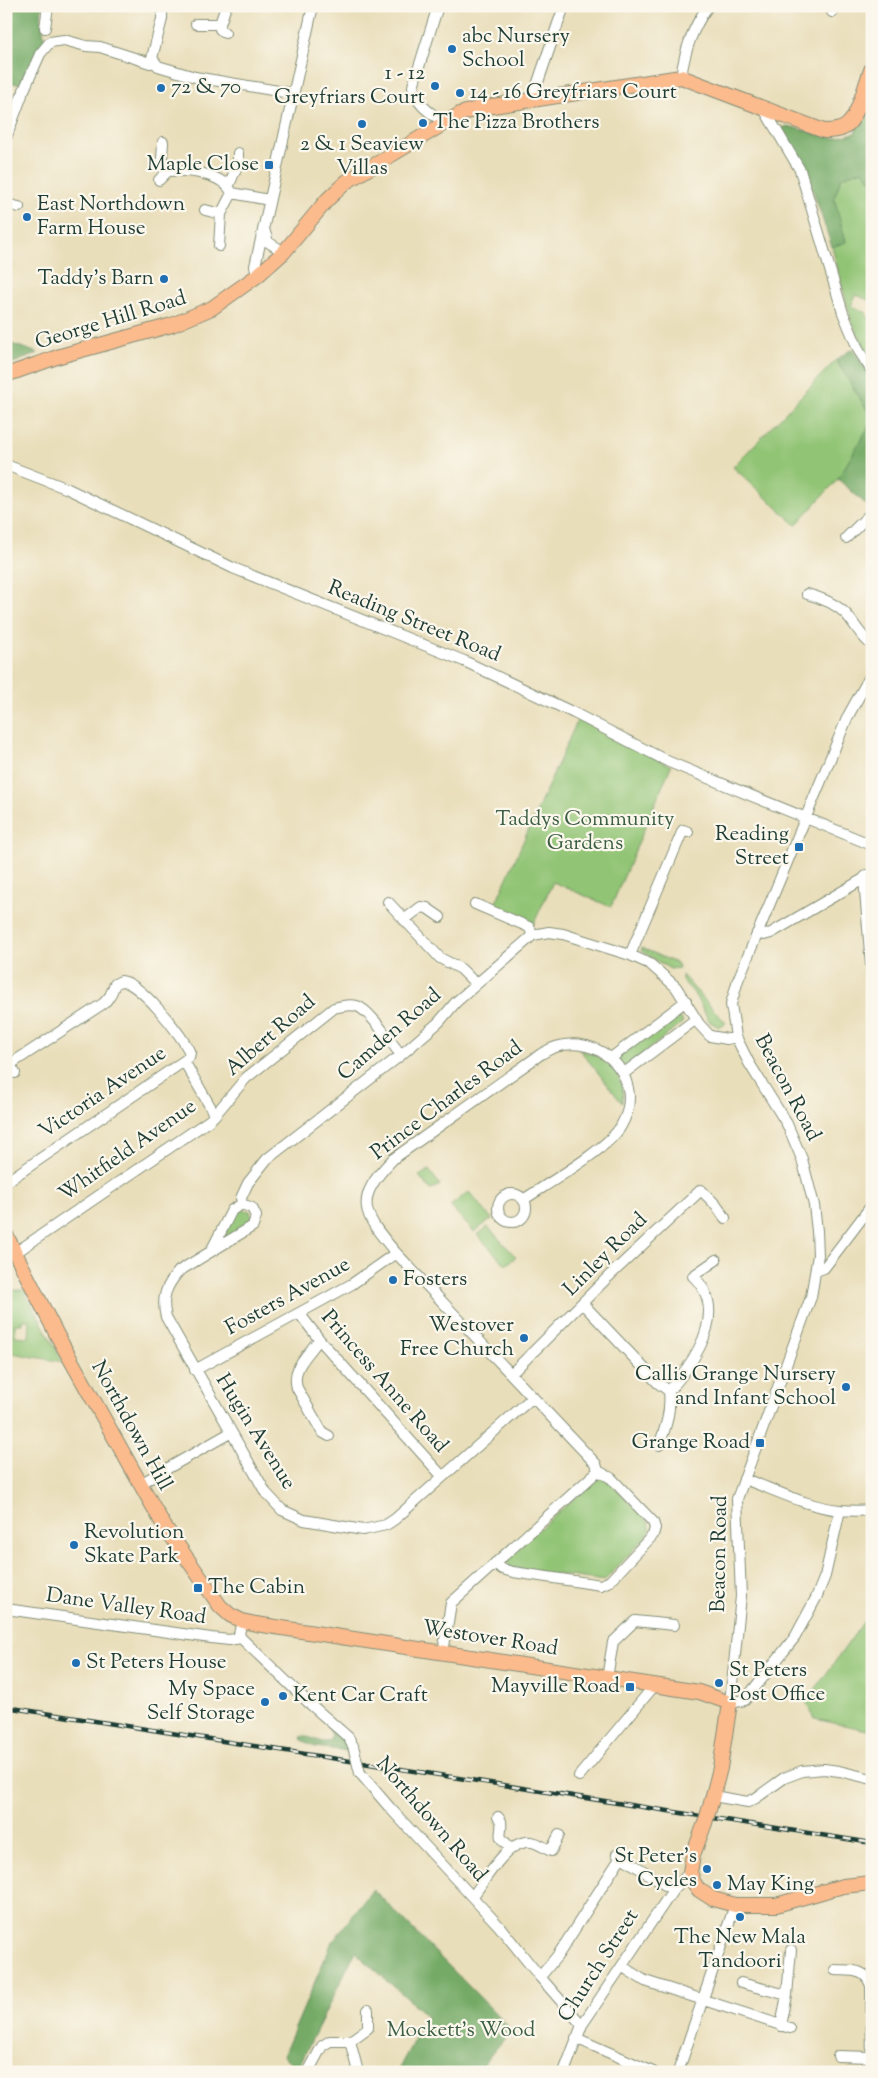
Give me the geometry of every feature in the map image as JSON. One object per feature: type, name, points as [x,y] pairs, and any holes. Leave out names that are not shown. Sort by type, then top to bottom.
[{"type":"main road","points":[[681,77],[765,111],[824,131],[841,129],[849,124],[855,114],[872,68]]},
{"type":"main road","name":"George Hill Road","points":[[6,375],[60,356],[189,319],[212,308],[257,276],[284,252],[327,200],[346,182],[460,114],[480,108],[681,77]]},
{"type":"main road","name":"Northdown Hill","points":[[6,1235],[58,1337],[163,1524],[220,1606],[230,1615],[242,1621]]},
{"type":"main road","name":"Westover Road","points":[[242,1621],[699,1692],[730,1703]]},
{"type":"main road","name":"Beacon Road","points":[[705,1823],[720,1768],[730,1703]]},
{"type":"main road","name":"Church Street","points":[[692,1878],[693,1855],[705,1823]]},
{"type":"main road","points":[[692,1878],[699,1890],[713,1900],[735,1905],[776,1905],[843,1886],[872,1883]]},
{"type":"street","points":[[44,28],[48,6]]},
{"type":"street","points":[[153,62],[154,49],[162,19],[162,6]]},
{"type":"street","points":[[196,24],[223,28],[226,6]]},
{"type":"street","points":[[257,276],[256,266],[269,200],[313,6]]},
{"type":"street","points":[[438,6],[413,86],[414,97],[434,116],[444,122]]},
{"type":"street","points":[[536,100],[536,88],[564,6]]},
{"type":"street","points":[[681,77],[684,55],[692,31],[708,6]]},
{"type":"street","points":[[100,47],[103,36]]},
{"type":"street","points":[[6,138],[23,92],[40,54],[50,42],[64,40],[86,46],[100,47],[135,59],[153,62],[158,66],[195,78],[290,92],[294,95]]},
{"type":"street","points":[[765,111],[800,170],[843,313],[859,351],[872,371]]},
{"type":"street","points":[[163,142],[162,159],[168,171]]},
{"type":"street","points":[[219,246],[222,214],[228,187],[238,164],[238,153]]},
{"type":"street","points":[[159,180],[168,171],[195,173],[213,177],[228,187],[269,200]]},
{"type":"street","points":[[6,204],[20,207]]},
{"type":"street","points":[[205,210],[222,214]]},
{"type":"street","points":[[264,228],[268,242],[284,252]]},
{"type":"street","name":"Reading Street Road","points":[[6,465],[68,489],[233,568],[464,661],[574,713],[669,762],[806,819]]},
{"type":"street","points":[[846,538],[867,517],[872,520]]},
{"type":"street","points":[[807,594],[822,598],[846,614],[872,645]]},
{"type":"street","name":"Beacon Road","points":[[730,1703],[741,1596],[737,1499],[811,1297],[816,1270],[817,1230],[808,1176],[802,1159],[786,1124],[749,1063],[736,1037],[732,1014],[733,992],[848,716],[872,673]]},
{"type":"street","points":[[806,819],[872,845]]},
{"type":"street","points":[[630,955],[684,830],[688,832]]},
{"type":"street","points":[[757,933],[771,933],[869,874]]},
{"type":"street","points":[[869,874],[872,978]]},
{"type":"street","points":[[388,902],[440,958],[460,969],[476,984]]},
{"type":"street","points":[[475,904],[529,927],[533,935],[549,932],[563,934],[630,955],[650,964],[666,976],[710,1036],[727,1039],[736,1037]]},
{"type":"street","points":[[404,920],[421,907],[427,908],[440,918]]},
{"type":"street","name":"Camden Road","points":[[242,1204],[240,1198],[267,1159],[401,1055],[439,1022],[456,1002],[533,935]]},
{"type":"street","name":"Victoria Avenue","points":[[6,1182],[184,1061],[189,1057],[190,1053],[170,1024],[135,986],[121,981],[115,984],[110,996],[104,1003],[10,1068]]},
{"type":"street","points":[[617,1066],[686,1001]]},
{"type":"street","name":"Albert Road","points":[[214,1116],[246,1078],[334,1008],[346,1005],[358,1006],[368,1015],[401,1055]]},
{"type":"street","points":[[617,1066],[696,1019]]},
{"type":"street","name":"Prince Charles Road","points":[[495,1563],[502,1569],[513,1572],[601,1585],[610,1581],[654,1535],[655,1528],[653,1522],[611,1478],[598,1471],[596,1464],[396,1253],[370,1220],[366,1209],[367,1196],[370,1186],[379,1173],[393,1159],[547,1050],[569,1044],[584,1044],[598,1049],[617,1066]]},
{"type":"street","name":"Whitfield Avenue","points":[[15,1253],[214,1116],[184,1061]]},
{"type":"street","points":[[523,1200],[578,1163],[616,1133],[624,1120],[628,1105],[628,1090],[617,1066]]},
{"type":"street","name":"Linley Road","points":[[511,1374],[607,1278],[701,1190],[716,1205],[725,1218]]},
{"type":"street","points":[[211,1251],[232,1210],[242,1204]]},
{"type":"street","name":"Hugin Avenue","points":[[242,1204],[249,1205],[254,1212],[256,1216],[253,1226],[178,1272],[166,1288],[164,1298],[166,1317],[230,1433],[266,1493],[282,1510],[304,1520],[363,1530],[386,1525],[533,1397]]},
{"type":"street","points":[[816,1270],[824,1268],[872,1205]]},
{"type":"street","name":"Fosters Avenue","points":[[195,1370],[352,1284],[396,1253]]},
{"type":"street","points":[[659,1445],[667,1426],[670,1391],[691,1366],[706,1330],[708,1298],[702,1285],[693,1276],[716,1260]]},
{"type":"street","points":[[583,1304],[658,1383],[670,1391]]},
{"type":"street","name":"Princess Anne Road","points":[[299,1313],[442,1476]]},
{"type":"street","points":[[320,1339],[296,1370],[295,1381],[297,1388],[322,1432],[329,1436]]},
{"type":"street","points":[[140,1484],[230,1433]]},
{"type":"street","points":[[443,1653],[451,1603],[598,1471]]},
{"type":"street","points":[[744,1479],[792,1498],[840,1510],[872,1510]]},
{"type":"street","points":[[730,1703],[745,1700],[796,1637],[825,1576],[840,1510]]},
{"type":"street","name":"Dane Valley Road","points":[[6,1609],[211,1638],[229,1640],[240,1638]]},
{"type":"street","points":[[240,1638],[242,1621]]},
{"type":"street","points":[[607,1678],[613,1642],[636,1621],[658,1626],[674,1625]]},
{"type":"street","name":"Northdown Road","points":[[240,1638],[309,1704],[348,1737],[353,1746],[360,1773],[390,1808],[473,1896],[582,2025]]},
{"type":"street","points":[[579,1776],[654,1686]]},
{"type":"street","points":[[712,1800],[748,1802],[784,1778],[802,1771],[839,1771],[872,1778]]},
{"type":"street","points":[[498,1817],[502,1825],[499,1831],[501,1839],[512,1848]]},
{"type":"street","points":[[473,1896],[512,1848],[530,1842],[551,1852],[559,1835]]},
{"type":"street","points":[[540,1977],[558,1955],[619,1856],[674,1889]]},
{"type":"street","name":"Church Street","points":[[564,2072],[582,2025],[674,1889],[692,1878]]},
{"type":"street","points":[[678,2072],[735,1905]]},
{"type":"street","points":[[622,1967],[645,1981],[785,2027],[791,1950]]},
{"type":"street","points":[[835,1970],[860,1971],[869,1980],[871,1986],[872,2065]]},
{"type":"street","points":[[741,1983],[787,1994]]},
{"type":"street","points":[[308,2072],[322,2046],[330,2041],[350,2041],[368,2028],[368,2010]]},
{"type":"street","points":[[576,2038],[652,2072]]},
{"type":"street","points":[[350,2041],[357,2068]]},
{"type":"street","points":[[838,2057],[872,2057]]},
{"type":"green space","points":[[6,6],[42,6],[41,19],[45,40],[22,84],[6,83]]},
{"type":"green space","points":[[869,81],[872,88],[872,182],[863,170],[842,177],[834,198],[846,242],[832,247],[806,170],[782,128],[788,126],[834,138],[855,133]]},
{"type":"green space","points":[[863,170],[872,182],[872,299],[871,301],[856,295],[851,306],[867,313],[866,316],[872,318],[872,360],[852,323],[832,247],[846,241],[834,198],[841,177]]},
{"type":"green space","points":[[6,342],[38,353],[6,366]]},
{"type":"green space","points":[[852,349],[872,377],[872,418],[836,360]]},
{"type":"green space","points":[[836,360],[872,418],[872,421],[838,479],[796,525],[733,467]]},
{"type":"green space","points":[[872,421],[872,510],[838,479]]},
{"type":"green space","name":"Taddys Community Gardens","points":[[578,719],[671,766],[611,907],[553,882],[533,925],[493,909]]},
{"type":"green space","points":[[642,948],[678,964],[679,968],[670,969],[641,951]]},
{"type":"green space","points":[[682,975],[726,1023],[724,1025],[719,1027],[710,1022],[693,992],[682,980]]},
{"type":"green space","points":[[677,1012],[683,1022],[628,1066],[623,1066],[619,1061],[619,1057]]},
{"type":"green space","points":[[580,1050],[598,1057],[618,1076],[623,1093],[622,1103]]},
{"type":"green space","points":[[429,1170],[440,1185],[431,1190],[419,1176]]},
{"type":"green space","points":[[469,1192],[492,1219],[474,1232],[450,1206]]},
{"type":"green space","points":[[238,1209],[250,1211],[253,1222],[224,1240],[222,1239]]},
{"type":"green space","points":[[488,1227],[516,1257],[506,1265],[477,1235]]},
{"type":"green space","points":[[6,1290],[24,1290],[63,1362],[6,1352]],"holes":[[[22,1320],[30,1320],[29,1337],[15,1336],[15,1324],[22,1324]]]},
{"type":"green space","points":[[600,1476],[603,1476],[649,1522],[651,1531],[604,1581],[512,1568],[509,1566],[507,1557]]},
{"type":"green space","points":[[872,1610],[872,1731],[815,1719],[806,1702]]},
{"type":"green space","points":[[321,1719],[347,1743],[350,1751],[315,1747],[302,1740],[301,1737],[309,1737],[322,1742],[330,1741],[332,1736],[329,1728]]},
{"type":"green space","name":"Mockett's Wood","points":[[373,1889],[512,2030],[476,2072],[402,2072],[398,2070],[427,2016],[355,1952],[298,2068],[283,2056],[332,1942]]},
{"type":"railway","points":[[6,1707],[872,1843]]},
{"type":"place","name":"abc Nursery School","points":[[452,49]]},
{"type":"place","name":"1 - 12 Greyfriars Court","points":[[435,86]]},
{"type":"place","name":"72 & 70","points":[[161,88]]},
{"type":"place","name":"14 - 16 Greyfriars Court","points":[[460,93]]},
{"type":"place","name":"The Pizza Brothers","points":[[423,123]]},
{"type":"place","name":"2 & 1 Seaview Villas","points":[[362,124]]},
{"type":"place","name":"Maple Close","points":[[269,165]]},
{"type":"place","name":"East Northdown Farm House","points":[[27,217]]},
{"type":"place","name":"Taddy's Barn","points":[[164,279]]},
{"type":"place","name":"Reading Street","points":[[799,847]]},
{"type":"place","name":"Fosters","points":[[393,1280]]},
{"type":"place","name":"Westover Free Church","points":[[524,1338]]},
{"type":"place","name":"Callis Grange Nursery and Infant School","points":[[846,1387]]},
{"type":"place","name":"Grange Road","points":[[760,1443]]},
{"type":"place","name":"Revolution Skate Park","points":[[74,1545]]},
{"type":"place","name":"The Cabin","points":[[198,1588]]},
{"type":"place","name":"St Peters House","points":[[76,1663]]},
{"type":"place","name":"St Peters Post Office","points":[[719,1683]]},
{"type":"place","name":"Mayville Road","points":[[630,1687]]},
{"type":"place","name":"Kent Car Craft","points":[[283,1696]]},
{"type":"place","name":"My Space Self Storage","points":[[265,1702]]},
{"type":"place","name":"St Peter's Cycles","points":[[707,1869]]},
{"type":"place","name":"May King","points":[[717,1885]]},
{"type":"place","name":"The New Mala Tandoori","points":[[740,1917]]}]
